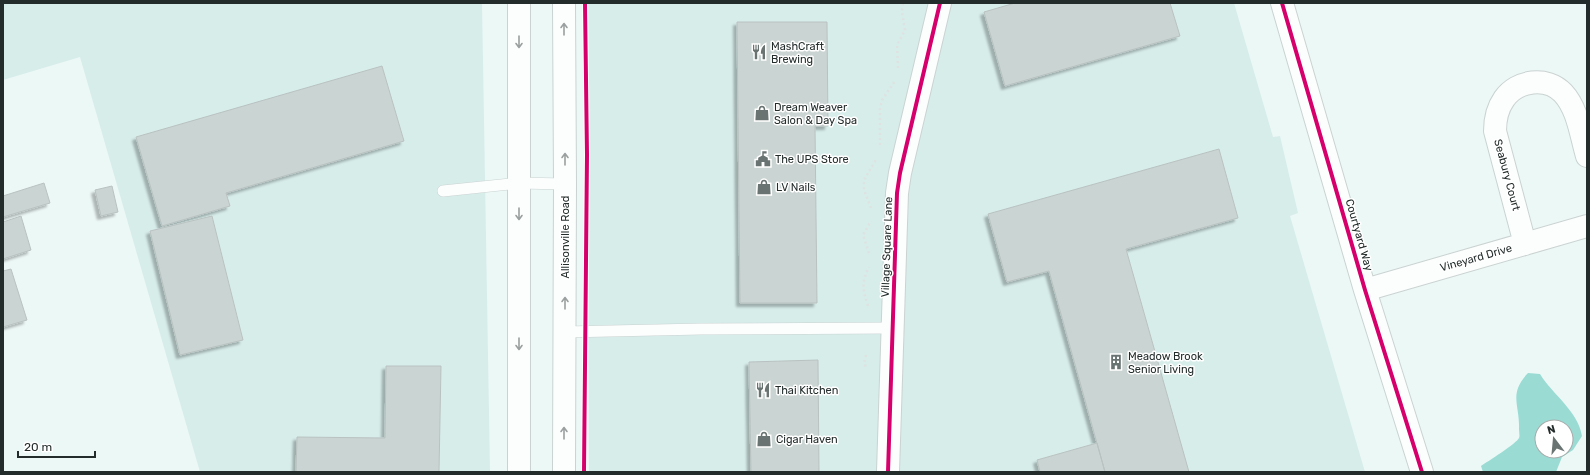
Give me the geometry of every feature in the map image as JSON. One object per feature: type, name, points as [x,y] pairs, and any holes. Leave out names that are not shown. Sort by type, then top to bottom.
[{"type":"street","points":[[519,3],[519,472]]},
{"type":"street","name":"Allisonville Road","points":[[564,3],[564,472]]},
{"type":"street","name":"Village Square Lane","points":[[888,472],[897,192],[900,173],[940,3]]},
{"type":"street","name":"Courtyard Way","points":[[1282,3],[1365,290],[1422,472]]},
{"type":"street","name":"Seabury Court","points":[[1525,244],[1495,131],[1495,119],[1504,99],[1511,91],[1528,83],[1547,82],[1556,87],[1568,99],[1574,110],[1587,156]]},
{"type":"street","name":"Vineyard Drive","points":[[1365,290],[1587,226]]},
{"type":"lane","points":[[443,191],[519,183],[565,184]]},
{"type":"lane","points":[[565,332],[709,329],[893,328]]},
{"type":"shaded area","points":[[3,3],[482,3],[490,472],[200,472],[80,57],[3,80]]},
{"type":"shaded area","points":[[586,3],[1234,3],[1273,137],[1280,136],[1298,213],[1290,216],[1365,472],[589,472]]},
{"type":"water","points":[[1528,373],[1540,374],[1570,411],[1580,427],[1582,436],[1574,448],[1574,419],[1534,419],[1534,459],[1561,459],[1556,472],[1483,472],[1481,466],[1508,448],[1519,438],[1519,421],[1516,400],[1518,387]]},
{"type":"building","points":[[1015,3],[1170,3],[1180,36],[1005,86],[984,12]]},
{"type":"building","points":[[737,22],[827,22],[828,126],[815,126],[817,303],[740,303]]},
{"type":"building","points":[[382,66],[404,141],[226,193],[230,206],[162,226],[136,137]]},
{"type":"building","name":"Meadow Brook Senior Living","points":[[1219,149],[1238,218],[1126,249],[1189,472],[1105,472],[1049,271],[1007,282],[988,214]]},
{"type":"building","points":[[44,183],[50,203],[3,217],[3,196]]},
{"type":"building","points":[[112,186],[118,212],[101,216],[95,190]]},
{"type":"building","points":[[21,216],[31,250],[3,259],[3,222]]},
{"type":"building","points":[[212,216],[243,340],[180,355],[150,231]]},
{"type":"building","points":[[11,269],[27,320],[3,327],[3,271]]},
{"type":"building","points":[[818,360],[819,472],[751,472],[749,362]]},
{"type":"building","points":[[386,366],[441,366],[439,472],[296,472],[297,437],[385,438]]},
{"type":"building","points":[[1097,443],[1105,472],[1040,472],[1037,460]]},
{"type":"cycle path","points":[[584,472],[587,155],[585,3]]},
{"type":"cycle path","points":[[888,472],[897,193],[900,173],[940,3]]},
{"type":"cycle path","points":[[1282,3],[1365,290],[1422,472]]},
{"type":"place","name":"MashCraft Brewing","points":[[759,52]]},
{"type":"place","name":"Dream Weaver Salon & Day Spa","points":[[762,113]]},
{"type":"place","name":"The UPS Store","points":[[763,159]]},
{"type":"place","name":"LV Nails","points":[[764,187]]},
{"type":"place","name":"Meadow Brook Senior Living","points":[[1116,362]]},
{"type":"place","name":"Thai Kitchen","points":[[763,390]]},
{"type":"place","name":"Cigar Haven","points":[[764,439]]}]
